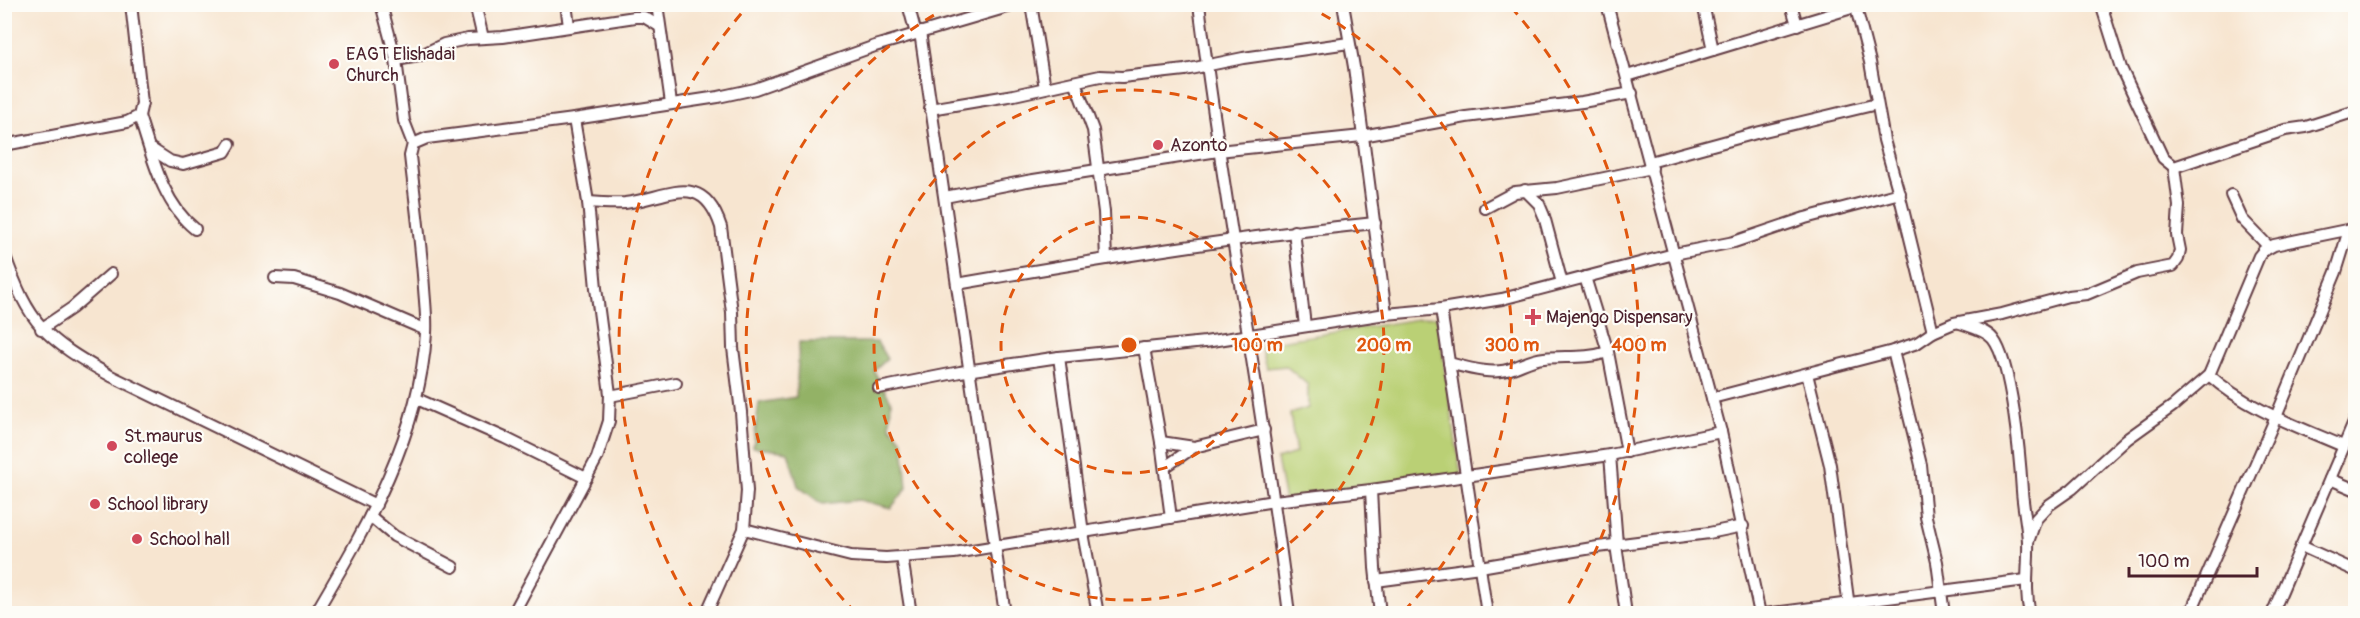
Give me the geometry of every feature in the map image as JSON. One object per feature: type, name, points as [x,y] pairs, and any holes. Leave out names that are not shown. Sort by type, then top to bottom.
[{"type":"street","points":[[131,4],[142,103],[139,116],[158,173],[174,207],[195,229]]},
{"type":"street","points":[[315,614],[376,505],[404,441],[417,399],[426,330],[421,246],[410,156],[413,144],[404,121],[396,60],[381,4]]},
{"type":"street","points":[[476,4],[483,38]]},
{"type":"street","points":[[566,4],[569,26]]},
{"type":"street","points":[[657,4],[671,103]]},
{"type":"street","points":[[908,4],[918,33],[945,197],[1005,614]]},
{"type":"street","points":[[413,144],[427,138],[574,119],[718,97],[755,89],[918,33],[1018,4]]},
{"type":"street","points":[[1031,4],[1045,88]]},
{"type":"street","points":[[1199,4],[1218,151],[1264,430],[1289,614]]},
{"type":"street","points":[[1343,4],[1354,67],[1386,314]]},
{"type":"street","points":[[1607,4],[1721,432],[1763,614],[1850,608],[2026,580]]},
{"type":"street","points":[[1702,4],[1713,50]]},
{"type":"street","points":[[1791,4],[1797,25]]},
{"type":"street","points":[[1712,398],[1893,351],[1960,323],[2068,296],[2087,294],[2137,273],[2173,266],[2180,250],[2177,235],[2180,212],[2174,167],[2163,158],[2121,68],[2101,4]]},
{"type":"street","points":[[1627,75],[1855,6],[1870,62],[1884,140],[1900,193],[1933,333]]},
{"type":"street","points":[[396,60],[419,56],[444,44],[468,39],[503,37],[644,17],[659,26]]},
{"type":"street","points":[[930,109],[1100,76],[1122,77],[1185,70],[1349,43]]},
{"type":"street","points":[[1075,82],[1093,130],[1104,212],[1106,259]]},
{"type":"street","points":[[945,197],[1027,181],[1098,172],[1218,151],[1362,136],[1466,117],[1562,105],[1632,93]]},
{"type":"street","points":[[1485,208],[1515,192],[1557,188],[1651,165],[1760,132],[1877,104]]},
{"type":"street","points":[[2174,167],[2285,130],[2306,127],[2355,111]]},
{"type":"street","points":[[4,145],[127,122],[139,116]]},
{"type":"street","points":[[513,614],[586,478],[607,432],[610,396],[588,202],[574,119]]},
{"type":"street","points":[[150,148],[170,160],[183,164],[225,152],[230,144]]},
{"type":"street","points":[[588,202],[624,203],[691,190],[701,195],[717,214],[724,241],[732,312],[733,348],[747,491],[744,529],[706,614]]},
{"type":"street","points":[[1525,190],[1539,204],[1544,216],[1562,283]]},
{"type":"street","points":[[879,388],[970,370],[1059,357],[1205,342],[1502,299],[1674,254],[1734,242],[1805,218],[1900,193]]},
{"type":"street","points":[[2231,195],[2242,219],[2269,247]]},
{"type":"street","points":[[957,284],[1294,231],[1375,223]]},
{"type":"street","points":[[2028,542],[2036,519],[2049,505],[2072,489],[2127,439],[2173,406],[2209,375],[2259,256],[2269,247],[2352,229]]},
{"type":"street","points":[[2190,614],[2276,417],[2352,229]]},
{"type":"street","points":[[1294,231],[1305,326]]},
{"type":"street","points":[[4,253],[18,291],[41,329],[52,340],[77,357],[111,376],[376,505]]},
{"type":"street","points":[[41,329],[72,308],[111,274]]},
{"type":"street","points":[[1585,277],[1608,352],[1627,452]]},
{"type":"street","points":[[275,278],[310,282],[426,330]]},
{"type":"street","points":[[1441,309],[1487,614]]},
{"type":"street","points":[[1960,323],[1992,337],[2003,359],[2015,417],[2028,542],[2026,580],[2031,614]]},
{"type":"street","points":[[1144,348],[1165,467],[1171,518]]},
{"type":"street","points":[[1893,351],[1921,465],[1926,517],[1942,592],[1944,614]]},
{"type":"street","points":[[1449,363],[1472,369],[1500,371],[1536,359],[1592,357],[1608,352]]},
{"type":"street","points":[[1059,357],[1083,533],[1098,614]]},
{"type":"street","points":[[1808,374],[1830,465],[1850,608]]},
{"type":"street","points":[[2209,375],[2229,393],[2276,417],[2343,446]]},
{"type":"street","points":[[610,396],[676,383]]},
{"type":"street","points":[[417,399],[505,438],[586,478]]},
{"type":"street","points":[[2272,614],[2355,418]]},
{"type":"street","points":[[1165,467],[1194,447],[1264,430]]},
{"type":"street","points":[[744,529],[851,556],[872,558],[954,553],[1274,501],[1467,477],[1610,455],[1721,432]]},
{"type":"street","points":[[1161,442],[1194,447]]},
{"type":"street","points":[[1610,455],[1617,544],[1626,614]]},
{"type":"street","points":[[2330,479],[2355,490]]},
{"type":"street","points":[[1371,490],[1380,614]]},
{"type":"street","points":[[370,516],[394,536],[453,567]]},
{"type":"street","points":[[1376,581],[1480,567],[1617,544],[1709,533],[1743,526]]},
{"type":"street","points":[[2301,546],[2355,571]]},
{"type":"street","points":[[902,557],[911,614]]},
{"type":"green space","points":[[1437,316],[1461,476],[1285,502],[1277,459],[1296,453],[1290,414],[1308,408],[1308,385],[1286,366],[1266,368],[1260,344]]},
{"type":"green space","points":[[799,342],[877,342],[887,359],[874,371],[891,401],[890,426],[903,441],[907,488],[891,508],[859,500],[822,504],[798,486],[788,452],[753,447],[759,403],[796,397]]},
{"type":"place","name":"EAGT Elishadai Church","points":[[334,64]]},
{"type":"place","name":"Azonto","points":[[1158,145]]},
{"type":"place","name":"Majengo Dispensary","points":[[1533,317]]},
{"type":"place","name":"St.maurus college","points":[[112,446]]},
{"type":"place","name":"School library","points":[[95,504]]},
{"type":"place","name":"School hall","points":[[137,539]]}]
